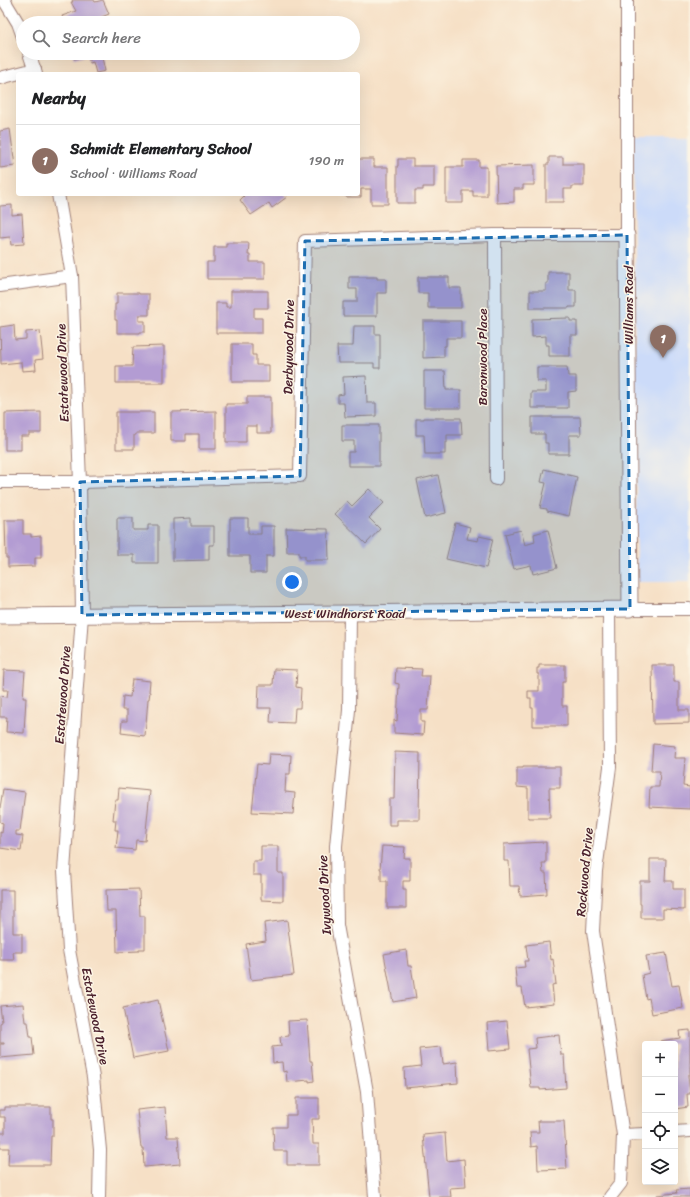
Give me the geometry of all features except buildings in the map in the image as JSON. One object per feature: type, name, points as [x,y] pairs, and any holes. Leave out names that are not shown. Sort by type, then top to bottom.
[{"type":"street","points":[[4,0],[16,20]]},
{"type":"street","name":"Williams Road","points":[[627,0],[630,609]]},
{"type":"street","points":[[32,60],[36,72]]},
{"type":"street","points":[[0,78],[16,75]]},
{"type":"street","name":"Estatewood Drive","points":[[58,196],[72,276],[80,482],[82,615],[64,871],[69,950],[93,1077],[100,1150],[99,1197]]},
{"type":"street","name":"Derbywood Drive","points":[[0,482],[80,482],[300,476],[305,240],[495,235],[627,235]]},
{"type":"street","name":"Baronwood Place","points":[[495,235],[496,479]]},
{"type":"street","points":[[0,286],[72,276]]},
{"type":"street","name":"West Windhorst Road","points":[[0,616],[630,609],[690,610]]},
{"type":"street","name":"Rockwood Drive","points":[[609,610],[610,768],[596,871],[593,931],[622,1135],[621,1183],[610,1197]]},
{"type":"street","name":"Ivywood Drive","points":[[350,613],[349,710],[336,846],[337,925],[367,1092],[375,1197]]},
{"type":"street","points":[[678,1132],[690,1131]]},
{"type":"street","points":[[622,1135],[642,1134]]},
{"type":"highlighted area","points":[[627,235],[630,609],[82,615],[80,482],[300,476],[305,241]]},
{"type":"shaded area","points":[[633,134],[690,134],[690,582],[637,582]]},
{"type":"place","name":"Schmidt Elementary School","points":[[663,358]]}]
